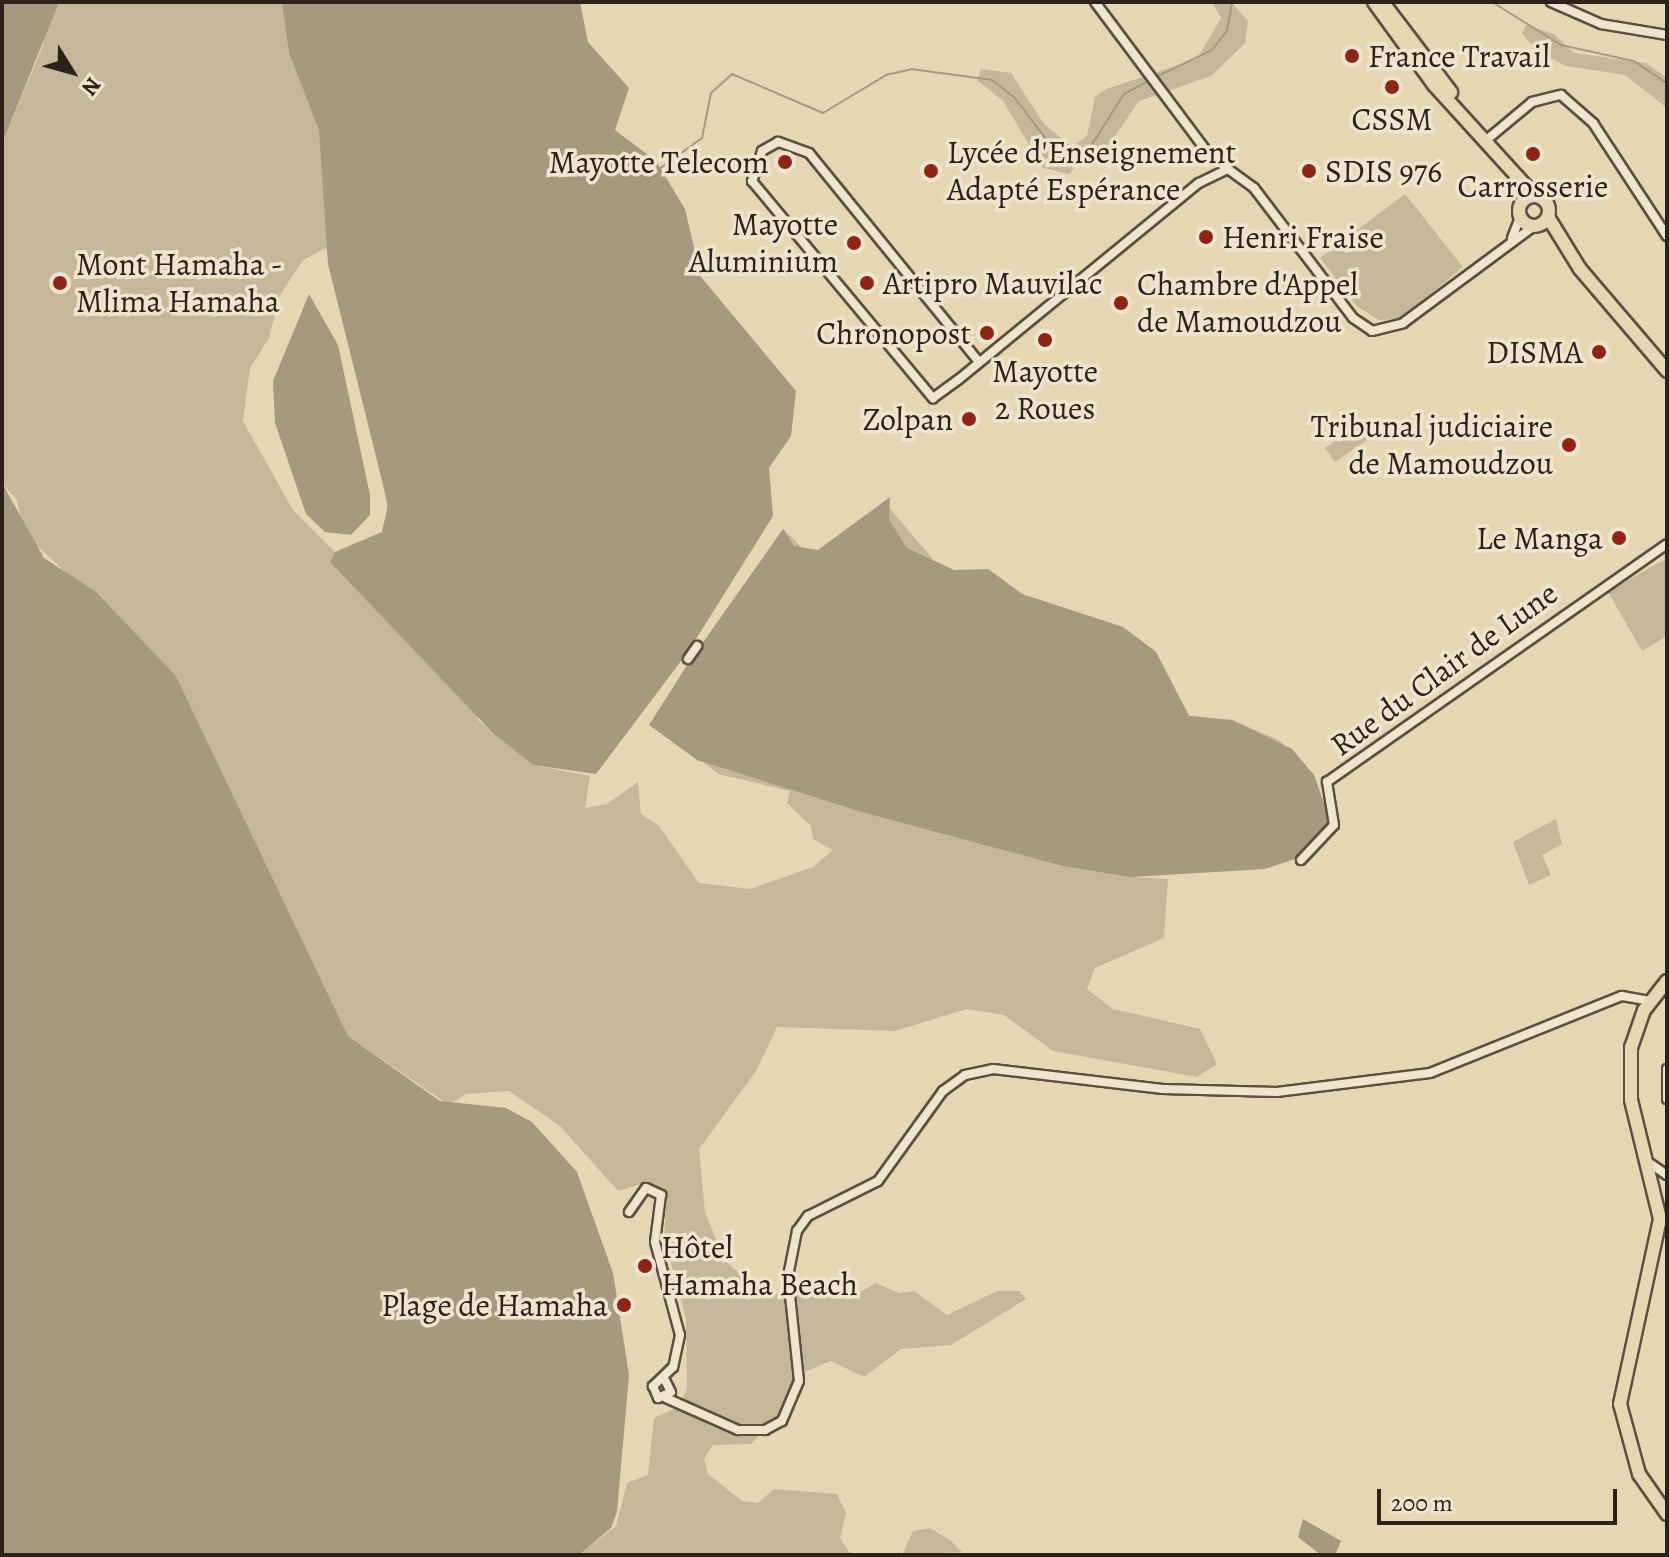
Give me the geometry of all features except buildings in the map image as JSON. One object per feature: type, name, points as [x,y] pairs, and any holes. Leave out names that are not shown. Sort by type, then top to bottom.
[{"type":"main road","points":[[1374,2],[1510,175],[1546,201],[1540,223]]},
{"type":"main road","points":[[1382,2],[1481,139]]},
{"type":"main road","points":[[1510,175],[1520,210],[1557,238],[1667,382]]},
{"type":"main road","points":[[1520,210],[1534,195]]},
{"type":"main road","points":[[1611,307],[1664,366]]},
{"type":"main road","points":[[1663,1509],[1631,1448],[1623,1413],[1636,1323],[1660,1219],[1651,1164],[1628,1074],[1650,1001],[1667,981]]},
{"type":"street","points":[[1095,2],[1164,95],[1228,169],[1254,188],[1344,307],[1372,331],[1403,323],[1512,238],[1540,223]]},
{"type":"street","points":[[1551,2],[1601,24],[1667,35]]},
{"type":"street","points":[[1481,139],[1532,102],[1561,95],[1593,123],[1667,236]]},
{"type":"street","points":[[979,362],[809,153],[778,142],[753,161],[752,181],[923,393],[933,398],[979,362],[1199,183],[1228,169]]},
{"type":"street","points":[[1512,238],[1520,210]]},
{"type":"street","name":"Rue du Clair de Lune","points":[[1301,860],[1334,825],[1327,782],[1667,544]]},
{"type":"street","points":[[688,659],[697,646]]},
{"type":"street","points":[[629,1212],[646,1188],[661,1195],[655,1242],[680,1335],[665,1380],[652,1389],[738,1430],[765,1430],[782,1421],[799,1381],[788,1276],[797,1231],[808,1216],[878,1181],[943,1091],[965,1075],[993,1069],[1163,1089],[1277,1092],[1430,1073],[1622,996],[1650,1001]]},
{"type":"street","points":[[1667,1069],[1667,1099]]},
{"type":"street","points":[[1651,1164],[1667,1175]]},
{"type":"street","points":[[665,1380],[671,1389],[666,1398]]},
{"type":"shaded area","points":[[2,2],[388,2],[478,720],[533,765],[590,776],[585,808],[607,804],[638,782],[641,814],[659,826],[699,883],[750,889],[813,867],[833,850],[813,839],[811,826],[787,803],[790,791],[718,774],[654,724],[783,529],[812,557],[887,505],[947,576],[983,581],[988,569],[1022,594],[1123,627],[1156,652],[1189,716],[1232,720],[1279,740],[1314,775],[1330,821],[1315,843],[1131,877],[1168,879],[1164,938],[1095,968],[1087,989],[1113,1009],[1200,1029],[1217,1064],[1197,1077],[1053,1051],[1004,1015],[967,1009],[895,1031],[777,1027],[756,1071],[699,1149],[705,1212],[725,1261],[763,1293],[850,1298],[876,1283],[899,1293],[914,1291],[947,1315],[997,1291],[1019,1291],[1026,1299],[951,1345],[901,1349],[864,1377],[831,1361],[797,1375],[782,1411],[751,1444],[713,1445],[704,1459],[708,1474],[742,1501],[758,1503],[774,1489],[837,1494],[846,1513],[840,1538],[851,1555],[579,1555],[616,1526],[627,1483],[648,1475],[654,1418],[680,1406],[687,1388],[686,1318],[664,1237],[667,1194],[647,1182],[618,1191],[560,1126],[509,1091],[466,1094],[449,1105],[348,1036],[176,676],[24,533],[17,500],[2,483],[2,144],[44,43]],"holes":[[[326,248],[376,438],[389,519],[382,532],[335,552],[293,510],[243,421],[250,368],[269,338],[280,295],[303,260]]]},
{"type":"shaded area","points":[[2,2],[59,2],[2,144]]},
{"type":"shaded area","points":[[282,2],[580,2],[588,42],[629,88],[615,130],[656,161],[685,209],[701,277],[796,391],[791,436],[769,468],[773,516],[691,647],[699,648],[783,529],[794,546],[818,550],[890,497],[889,520],[907,548],[954,570],[988,569],[1022,594],[1123,627],[1156,652],[1189,716],[1232,720],[1292,749],[1314,775],[1330,821],[1315,843],[1301,857],[1265,869],[1131,877],[1063,866],[862,812],[697,760],[649,725],[689,662],[687,653],[596,774],[533,765],[493,733],[330,562],[335,552],[382,532],[388,505],[328,264],[319,130],[289,53]]},
{"type":"shaded area","points":[[1212,2],[1231,2],[1248,21],[1245,43],[1211,76],[1139,101],[1106,149],[1090,150],[1069,174],[1043,168],[1003,101],[977,80],[981,69],[1011,73],[1044,124],[1072,147],[1087,136],[1095,97],[1106,89],[1197,59],[1221,18]]},
{"type":"shaded area","points":[[1526,25],[1554,34],[1574,53],[1646,63],[1667,78],[1667,108],[1625,75],[1566,66],[1537,51],[1522,33]]},
{"type":"shaded area","points":[[1405,194],[1463,267],[1400,319],[1379,320],[1357,306],[1320,258]]},
{"type":"shaded area","points":[[309,294],[338,345],[370,495],[370,515],[351,535],[325,532],[306,514],[275,423],[273,381]]},
{"type":"shaded area","points":[[1357,426],[1367,440],[1335,462],[1325,448]]},
{"type":"shaded area","points":[[2,483],[44,558],[95,591],[176,676],[348,1036],[440,1101],[506,1108],[532,1122],[577,1172],[613,1273],[629,1375],[617,1512],[611,1528],[579,1555],[2,1555]]},
{"type":"shaded area","points":[[1667,558],[1667,636],[1642,651],[1608,592]]},
{"type":"shaded area","points":[[1556,819],[1562,844],[1542,855],[1551,875],[1529,885],[1513,842]]},
{"type":"shaded area","points":[[1303,1519],[1341,1541],[1335,1555],[1321,1555],[1298,1537]]},
{"type":"shaded area","points":[[930,1528],[962,1552],[902,1555],[913,1531]]},
{"type":"waterway","points":[[1154,78],[1212,50],[1227,31],[1232,2]]},
{"type":"waterway","points":[[1492,2],[1561,45],[1634,61],[1667,83]]},
{"type":"waterway","points":[[659,169],[702,138],[711,93],[732,74],[823,113],[886,75],[911,69],[992,80],[1014,97],[1059,156],[1079,165],[1124,94],[1148,81]]},
{"type":"place","name":"France Travail","points":[[1352,56]]},
{"type":"place","name":"CSSM","points":[[1392,87]]},
{"type":"place","name":"Carrosserie","points":[[1533,154]]},
{"type":"place","name":"Mayotte Telecom","points":[[785,162]]},
{"type":"place","name":"Lycée d'Enseignement Adapté Espérance","points":[[931,171]]},
{"type":"place","name":"SDIS 976","points":[[1309,171]]},
{"type":"place","name":"Henri Fraise","points":[[1206,237]]},
{"type":"place","name":"Mayotte Aluminium","points":[[854,243]]},
{"type":"place","name":"Mont Hamaha - Mlima Hamaha","points":[[60,283]]},
{"type":"place","name":"Artipro Mauvilac","points":[[867,283]]},
{"type":"place","name":"Chambre d'Appel de Mamoudzou","points":[[1121,303]]},
{"type":"place","name":"Chronopost","points":[[987,333]]},
{"type":"place","name":"Mayotte 2 Roues","points":[[1045,340]]},
{"type":"place","name":"DISMA","points":[[1599,352]]},
{"type":"place","name":"Zolpan","points":[[969,419]]},
{"type":"place","name":"Tribunal judiciaire de Mamoudzou","points":[[1569,445]]},
{"type":"place","name":"Le Manga","points":[[1619,538]]},
{"type":"place","name":"Hôtel Hamaha Beach","points":[[645,1266]]},
{"type":"place","name":"Plage de Hamaha","points":[[624,1305]]}]
